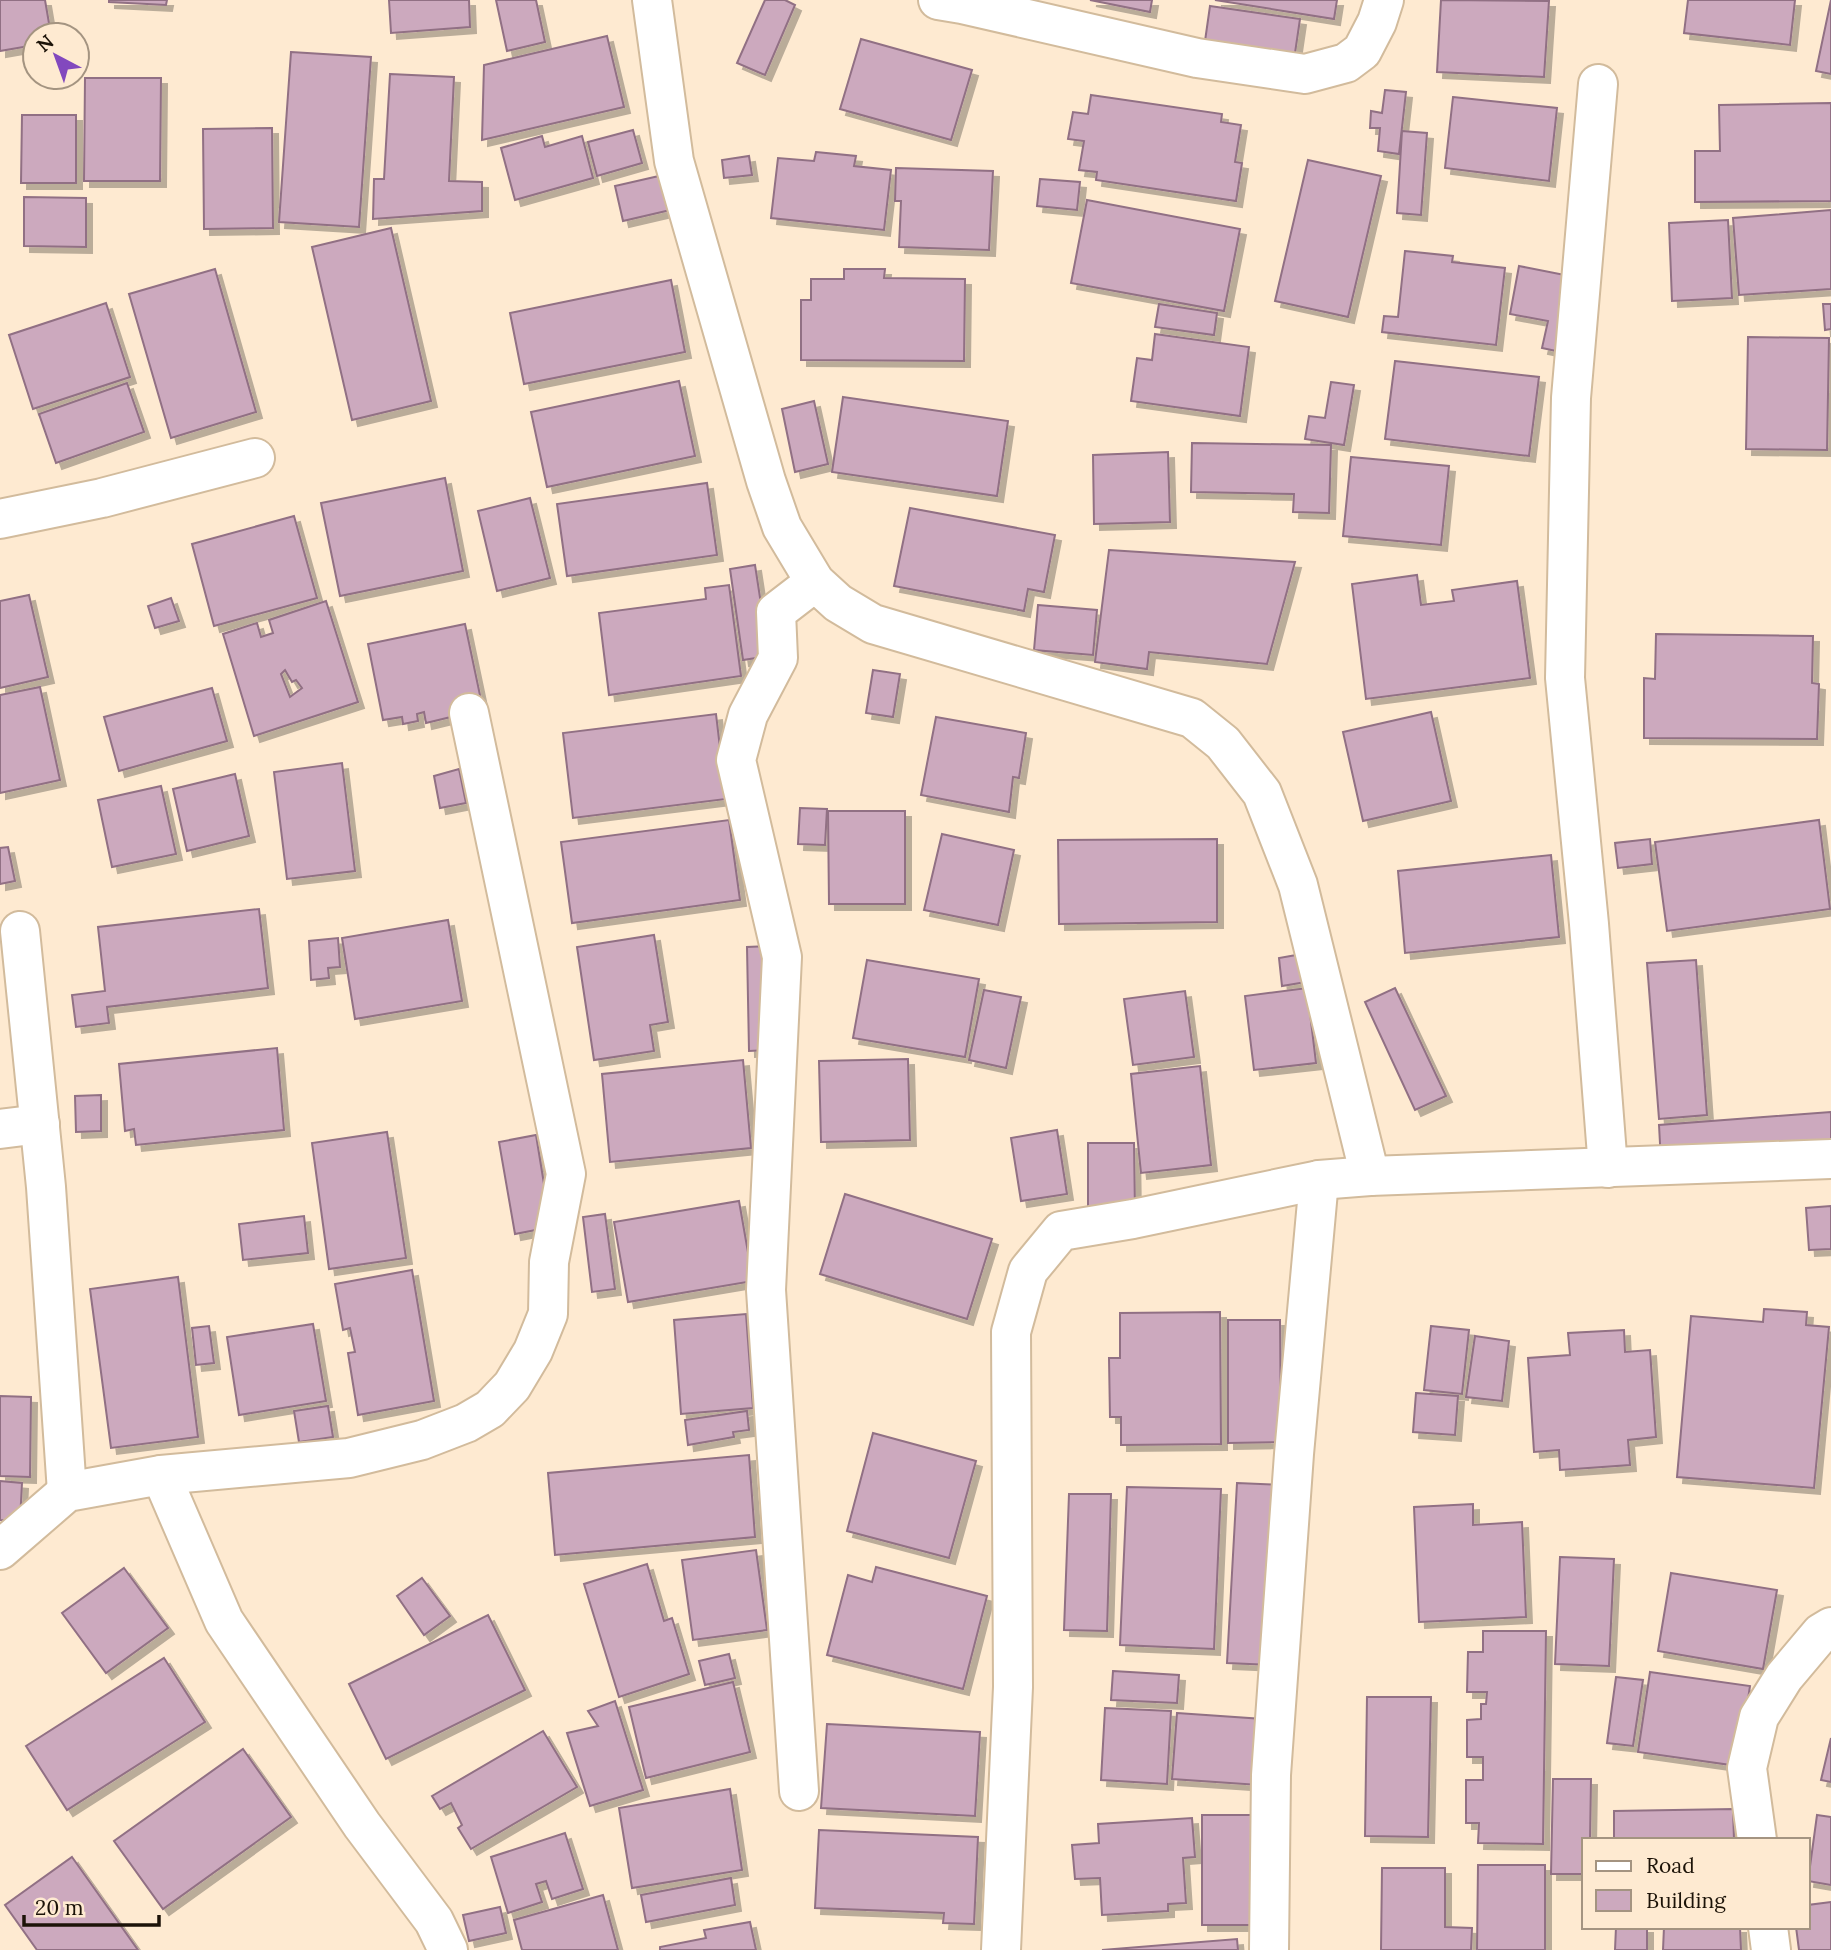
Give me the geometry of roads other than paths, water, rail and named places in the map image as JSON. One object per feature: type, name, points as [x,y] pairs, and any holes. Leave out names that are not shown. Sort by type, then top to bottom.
[{"type":"street","points":[[652,0],[674,161],[766,481],[782,527],[815,582],[838,603],[873,624],[1192,718],[1223,743],[1262,793],[1298,885],[1370,1176]]},
{"type":"street","points":[[938,0],[1197,58],[1305,74],[1346,63],[1362,51],[1377,22],[1384,0]]},
{"type":"street","points":[[1598,84],[1571,398],[1565,678],[1589,924],[1608,1168]]},
{"type":"street","points":[[0,519],[102,498],[255,458]]},
{"type":"street","points":[[799,1791],[766,1290],[782,957],[736,760],[748,715],[778,658],[776,612],[815,582]]},
{"type":"street","points":[[0,1550],[67,1492],[161,1475],[349,1458],[422,1440],[466,1423],[490,1409],[512,1386],[533,1351],[548,1314],[549,1262],[566,1174],[469,713]]},
{"type":"street","points":[[20,931],[47,1186],[67,1492]]},
{"type":"street","points":[[0,1129],[40,1124]]},
{"type":"street","points":[[1001,1950],[1013,1687],[1011,1332],[1028,1271],[1061,1231],[1133,1219],[1319,1180],[1831,1159]]},
{"type":"street","points":[[1269,1950],[1271,1775],[1294,1454],[1319,1180]]},
{"type":"street","points":[[161,1475],[224,1621],[362,1825],[434,1921],[448,1950]]},
{"type":"street","points":[[1756,1838],[1747,1768],[1759,1717],[1784,1677],[1821,1633],[1831,1627]]},
{"type":"street","points":[[1768,1929],[1771,1950]]}]
